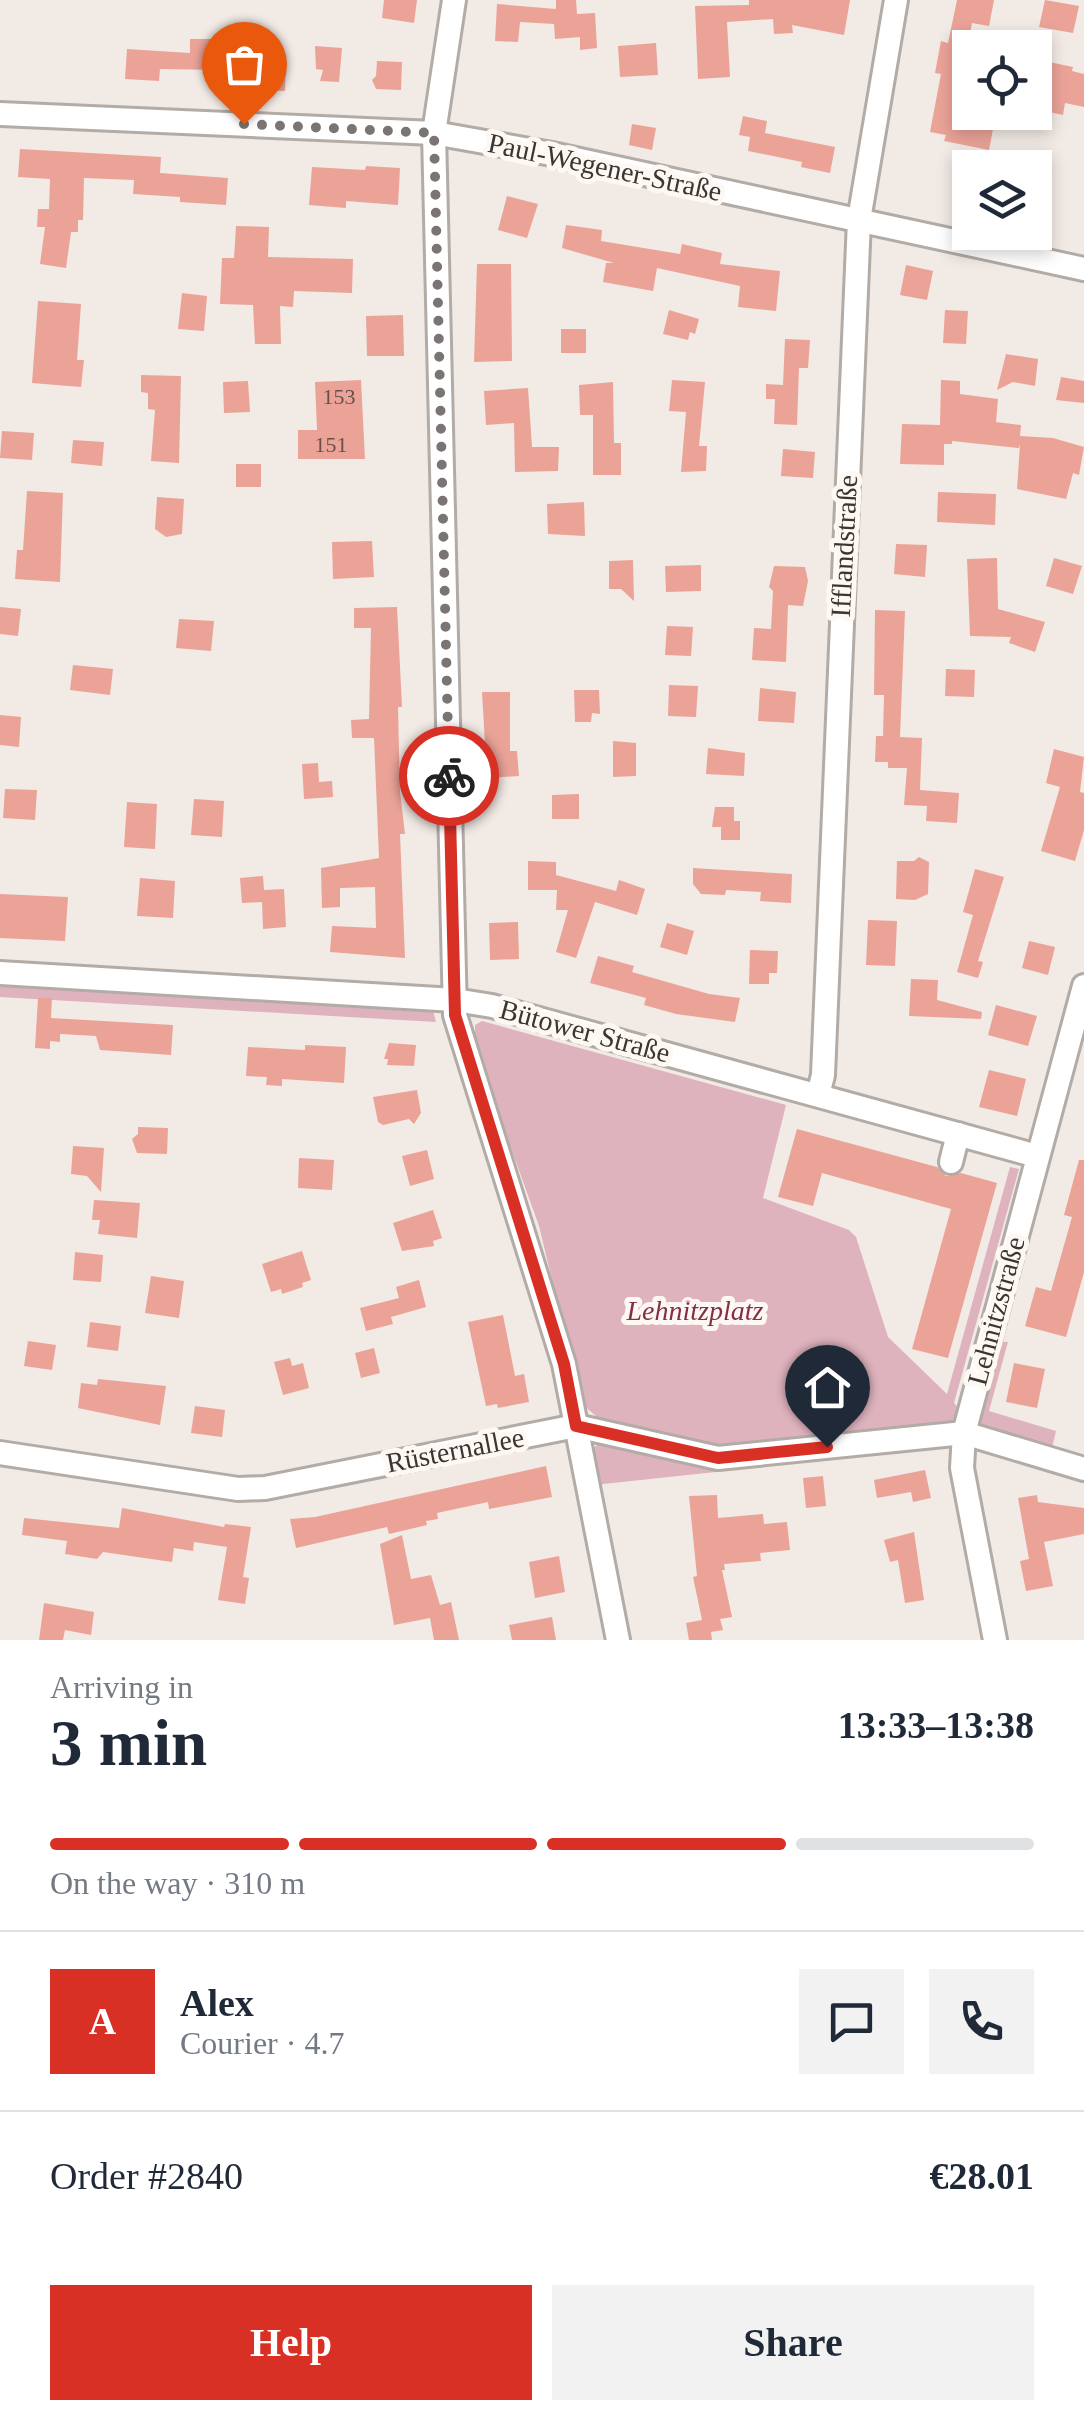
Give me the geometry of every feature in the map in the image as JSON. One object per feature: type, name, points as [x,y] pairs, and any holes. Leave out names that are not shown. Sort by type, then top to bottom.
[{"type":"street","points":[[454,0],[434,133],[455,1015],[564,1364],[618,1640]]},
{"type":"street","name":"Ifflandstraße","points":[[818,1095],[822,1075],[859,220],[896,0]]},
{"type":"street","name":"Paul-Wegener-Straße","points":[[0,114],[434,133],[1084,269]]},
{"type":"street","name":"Bütower Straße","points":[[0,973],[455,1000],[492,1006],[1037,1156]]},
{"type":"street","name":"Lehnitzstraße","points":[[996,1640],[962,1468],[964,1433],[1084,986]]},
{"type":"street","points":[[950,1162],[958,1134]]},
{"type":"street","name":"Rüsternallee","points":[[0,1454],[238,1489],[265,1488],[576,1426],[718,1458],[964,1433],[1084,1468]]},
{"type":"green space","points":[[0,983],[432,1007],[436,1022],[0,997]]},
{"type":"green space","name":"Lehnitzplatz","points":[[482,1021],[786,1105],[763,1198],[849,1230],[856,1237],[888,1337],[947,1394],[1010,1167],[1019,1169],[954,1403],[959,1409],[953,1422],[943,1428],[718,1449],[616,1426],[597,1417],[582,1404],[539,1226],[475,1048],[475,1025]]},
{"type":"green space","points":[[995,1341],[1008,1342],[989,1411],[1056,1431],[1051,1452],[982,1429],[977,1416]]},
{"type":"green space","points":[[603,1441],[725,1471],[594,1485],[590,1450]]},
{"type":"building","points":[[384,0],[417,0],[414,23],[382,18]]},
{"type":"building","points":[[556,0],[576,0],[577,14],[595,13],[597,48],[580,50],[580,37],[555,39],[554,24],[520,22],[518,42],[495,41],[497,4],[556,9]]},
{"type":"building","points":[[749,0],[850,0],[844,35],[792,25],[793,33],[774,34],[773,19],[727,22],[730,77],[698,79],[695,6],[749,5]]},
{"type":"building","points":[[957,0],[994,0],[989,26],[972,23],[971,30],[952,30],[952,130],[993,130],[989,150],[944,141],[946,135],[930,132],[941,74],[935,73],[941,41],[948,43]]},
{"type":"building","points":[[1045,0],[1079,6],[1073,33],[1039,27]]},
{"type":"building","points":[[190,39],[220,39],[219,70],[160,69],[159,81],[125,79],[127,49],[190,53]]},
{"type":"building","points":[[656,43],[658,75],[620,77],[618,46]]},
{"type":"building","points":[[315,46],[342,48],[339,82],[320,81],[323,70],[316,69]]},
{"type":"building","points":[[256,60],[286,62],[285,91],[254,90]]},
{"type":"building","points":[[377,61],[402,62],[401,90],[376,89],[372,80]]},
{"type":"building","points":[[1052,63],[1084,74],[1084,107],[1065,103],[1063,115],[1052,113]]},
{"type":"building","points":[[743,116],[767,121],[765,133],[835,147],[830,173],[801,167],[802,162],[748,151],[750,137],[739,135]]},
{"type":"building","points":[[632,124],[656,128],[652,150],[629,145]]},
{"type":"building","points":[[20,149],[161,157],[160,173],[228,178],[226,205],[133,194],[134,180],[84,178],[83,220],[78,220],[78,232],[71,232],[66,268],[40,264],[45,227],[37,227],[38,209],[49,209],[50,179],[18,177]]},
{"type":"building","points":[[366,166],[400,168],[398,205],[346,201],[346,208],[309,205],[312,167],[365,170]]},
{"type":"building","points":[[507,196],[538,204],[527,238],[498,230]]},
{"type":"building","points":[[566,225],[602,230],[601,241],[680,254],[682,244],[722,253],[720,264],[780,271],[776,311],[738,307],[740,286],[657,268],[653,291],[603,282],[606,263],[614,263],[562,248]]},
{"type":"building","points":[[236,226],[269,227],[268,257],[353,259],[352,293],[294,291],[293,307],[280,306],[281,344],[255,344],[253,305],[220,304],[222,258],[234,258]]},
{"type":"building","points":[[477,264],[511,264],[512,361],[474,362]]},
{"type":"building","points":[[906,265],[933,271],[927,300],[900,295]]},
{"type":"building","points":[[182,293],[207,296],[204,331],[178,329]]},
{"type":"building","points":[[38,301],[81,304],[77,360],[84,360],[81,387],[32,383]]},
{"type":"building","points":[[669,310],[699,319],[695,334],[690,332],[688,340],[663,334]]},
{"type":"building","points":[[945,310],[968,311],[966,344],[943,343]]},
{"type":"building","points":[[403,315],[404,356],[367,356],[366,316]]},
{"type":"building","points":[[561,329],[586,329],[586,353],[561,353]]},
{"type":"building","points":[[785,339],[810,340],[808,368],[799,368],[797,425],[774,424],[775,399],[766,399],[766,384],[783,385]]},
{"type":"building","points":[[1006,354],[1038,359],[1035,386],[1013,382],[997,390]]},
{"type":"building","points":[[141,375],[181,376],[179,463],[151,461],[155,410],[148,409],[148,393],[141,392]]},
{"type":"building","points":[[1061,377],[1084,381],[1084,403],[1056,400]]},
{"type":"building","points":[[361,380],[365,459],[298,459],[298,430],[317,430],[315,382]]},
{"type":"building","points":[[672,380],[705,382],[699,446],[707,446],[706,471],[681,472],[686,412],[669,411]]},
{"type":"building","points":[[941,380],[960,381],[960,394],[998,399],[996,422],[1021,425],[1020,436],[1053,438],[1084,447],[1079,475],[1073,473],[1066,499],[1017,489],[1020,444],[1019,448],[952,441],[944,444],[944,465],[900,464],[902,424],[940,425]]},
{"type":"building","points":[[248,381],[250,412],[224,413],[223,382]]},
{"type":"building","points":[[613,382],[614,443],[621,443],[621,475],[593,475],[593,415],[580,415],[579,385]]},
{"type":"building","points":[[528,388],[532,447],[559,447],[558,471],[515,472],[514,423],[486,425],[484,391]]},
{"type":"building","points":[[2,431],[34,433],[32,460],[0,458]]},
{"type":"building","points":[[73,440],[104,442],[102,466],[71,463]]},
{"type":"building","points":[[783,449],[815,452],[813,478],[781,476]]},
{"type":"building","points":[[236,464],[261,464],[261,487],[236,487]]},
{"type":"building","points":[[27,491],[63,493],[60,582],[15,579],[17,550],[23,550]]},
{"type":"building","points":[[938,492],[996,494],[995,525],[937,522]]},
{"type":"building","points":[[157,497],[184,499],[182,534],[166,537],[155,529]]},
{"type":"building","points":[[584,502],[585,536],[548,534],[547,504]]},
{"type":"building","points":[[372,541],[374,577],[333,579],[332,542]]},
{"type":"building","points":[[896,544],[927,545],[925,577],[894,574]]},
{"type":"building","points":[[997,558],[998,609],[1045,622],[1035,652],[1009,643],[1011,637],[970,636],[967,559]]},
{"type":"building","points":[[1054,558],[1082,566],[1073,594],[1046,586]]},
{"type":"building","points":[[633,560],[634,601],[621,589],[609,589],[609,561]]},
{"type":"building","points":[[701,565],[701,591],[666,592],[665,566]]},
{"type":"building","points":[[774,566],[805,567],[808,581],[803,606],[788,605],[786,662],[752,660],[754,628],[771,629],[773,591],[769,587]]},
{"type":"building","points":[[0,607],[21,609],[18,636],[0,634]]},
{"type":"building","points":[[397,607],[405,958],[330,952],[332,926],[376,928],[375,887],[340,888],[340,907],[322,908],[321,868],[379,858],[374,738],[352,738],[351,720],[369,719],[371,628],[354,628],[354,608]]},
{"type":"building","points":[[875,610],[905,611],[900,737],[922,738],[920,790],[959,793],[957,823],[926,821],[927,806],[904,805],[907,768],[888,768],[888,762],[875,762],[876,736],[883,736],[884,695],[874,695]]},
{"type":"building","points":[[179,619],[214,621],[211,651],[176,648]]},
{"type":"building","points":[[667,626],[693,627],[691,656],[665,655]]},
{"type":"building","points":[[73,665],[113,669],[110,695],[70,690]]},
{"type":"building","points":[[946,669],[975,670],[974,697],[945,696]]},
{"type":"building","points":[[669,685],[698,686],[696,717],[668,716]]},
{"type":"building","points":[[760,688],[796,692],[794,723],[758,721]]},
{"type":"building","points":[[574,690],[599,690],[600,714],[592,713],[591,722],[575,722]]},
{"type":"building","points":[[482,692],[510,692],[510,751],[517,751],[519,776],[487,778]]},
{"type":"building","points":[[0,715],[21,717],[19,747],[0,745]]},
{"type":"building","points":[[613,741],[636,743],[636,776],[613,777]]},
{"type":"building","points":[[708,748],[745,753],[744,776],[706,774]]},
{"type":"building","points":[[1054,749],[1084,757],[1080,792],[1084,793],[1084,830],[1075,861],[1041,851],[1060,787],[1046,783]]},
{"type":"building","points":[[318,763],[319,782],[332,781],[333,797],[304,799],[302,764]]},
{"type":"building","points":[[5,789],[37,790],[35,820],[3,818]]},
{"type":"building","points":[[579,794],[579,819],[552,819],[552,795]]},
{"type":"building","points":[[194,799],[224,801],[222,837],[191,835]]},
{"type":"building","points":[[127,802],[157,804],[155,849],[124,847]]},
{"type":"building","points":[[715,807],[734,807],[734,821],[740,821],[740,840],[721,840],[721,827],[712,827]]},
{"type":"building","points":[[919,857],[929,862],[928,894],[915,900],[896,899],[897,861],[914,861]]},
{"type":"building","points":[[528,861],[556,862],[556,875],[616,891],[619,880],[645,889],[637,915],[595,902],[576,958],[556,952],[568,910],[556,910],[557,890],[528,890]]},
{"type":"building","points":[[693,868],[792,874],[791,903],[760,901],[761,892],[726,890],[725,895],[701,894],[693,884]]},
{"type":"building","points":[[975,869],[1004,877],[978,961],[983,962],[978,978],[957,972],[973,915],[963,912]]},
{"type":"building","points":[[263,876],[264,890],[284,889],[286,927],[263,929],[262,902],[242,903],[240,878]]},
{"type":"building","points":[[140,878],[175,881],[173,918],[137,916]]},
{"type":"building","points":[[0,894],[68,897],[65,941],[0,938]]},
{"type":"building","points":[[868,920],[897,921],[895,966],[866,965]]},
{"type":"building","points":[[518,922],[519,959],[490,960],[489,923]]},
{"type":"building","points":[[667,923],[694,931],[687,955],[660,947]]},
{"type":"building","points":[[1029,941],[1055,947],[1048,975],[1022,968]]},
{"type":"building","points":[[750,950],[778,951],[777,973],[769,973],[769,984],[749,984]]},
{"type":"building","points":[[598,956],[634,966],[632,972],[709,994],[740,998],[735,1022],[676,1014],[644,1005],[646,998],[590,983]]},
{"type":"building","points":[[911,979],[938,980],[937,1000],[982,1012],[981,1019],[909,1016]]},
{"type":"building","points":[[38,998],[52,998],[51,1018],[173,1025],[171,1055],[100,1050],[96,1036],[60,1034],[60,1042],[50,1041],[50,1049],[35,1048]]},
{"type":"building","points":[[996,1005],[1037,1016],[1028,1046],[988,1035]]},
{"type":"building","points":[[389,1043],[416,1045],[414,1066],[387,1065],[388,1059],[384,1059]]},
{"type":"building","points":[[305,1045],[346,1047],[344,1083],[282,1079],[282,1086],[266,1085],[267,1077],[246,1076],[248,1047],[305,1050]]},
{"type":"building","points":[[989,1070],[1026,1079],[1017,1116],[979,1107]]},
{"type":"building","points":[[417,1090],[421,1113],[414,1124],[409,1119],[383,1125],[378,1122],[373,1097]]},
{"type":"building","points":[[138,1127],[168,1128],[167,1154],[137,1153],[132,1139],[138,1134]]},
{"type":"building","points":[[797,1129],[937,1167],[946,1176],[961,1173],[997,1183],[948,1358],[912,1349],[951,1209],[822,1173],[813,1206],[778,1197]]},
{"type":"building","points":[[73,1146],[104,1148],[101,1192],[87,1176],[71,1174]]},
{"type":"building","points":[[427,1150],[434,1179],[410,1186],[402,1156]]},
{"type":"building","points":[[299,1158],[334,1160],[332,1190],[298,1188]]},
{"type":"building","points":[[1079,1160],[1084,1160],[1084,1272],[1066,1337],[1025,1326],[1036,1287],[1051,1291],[1072,1217],[1064,1215]]},
{"type":"building","points":[[94,1200],[140,1203],[137,1238],[98,1234],[100,1220],[92,1220]]},
{"type":"building","points":[[433,1210],[442,1238],[433,1241],[434,1246],[402,1251],[393,1223]]},
{"type":"building","points":[[302,1251],[311,1280],[282,1294],[281,1289],[271,1292],[262,1264]]},
{"type":"building","points":[[75,1252],[103,1255],[101,1282],[73,1280]]},
{"type":"building","points":[[151,1276],[184,1281],[179,1318],[145,1313]]},
{"type":"building","points":[[419,1280],[426,1307],[391,1317],[393,1324],[366,1331],[360,1308],[399,1298],[396,1287]]},
{"type":"building","points":[[503,1315],[515,1376],[524,1374],[529,1402],[498,1408],[497,1404],[486,1406],[468,1322]]},
{"type":"building","points":[[90,1322],[121,1326],[118,1351],[87,1347]]},
{"type":"building","points":[[28,1341],[56,1345],[52,1370],[24,1366]]},
{"type":"building","points":[[374,1348],[380,1373],[361,1378],[355,1353]]},
{"type":"building","points":[[290,1358],[292,1366],[303,1363],[309,1388],[283,1395],[274,1362]]},
{"type":"building","points":[[1014,1363],[1045,1369],[1037,1408],[1006,1402]]},
{"type":"building","points":[[98,1379],[166,1386],[160,1425],[78,1408],[81,1383],[97,1385]]},
{"type":"building","points":[[195,1406],[225,1410],[222,1437],[191,1433]]},
{"type":"building","points":[[546,1466],[552,1497],[489,1509],[488,1502],[437,1513],[438,1519],[426,1521],[427,1525],[389,1534],[387,1527],[296,1548],[290,1519],[315,1517]]},
{"type":"building","points":[[925,1470],[931,1498],[913,1502],[911,1492],[877,1498],[874,1480]]},
{"type":"building","points":[[823,1476],[826,1506],[806,1508],[803,1478]]},
{"type":"building","points":[[717,1495],[718,1518],[763,1514],[764,1524],[787,1522],[790,1550],[760,1553],[761,1561],[724,1564],[732,1617],[720,1619],[723,1630],[711,1632],[712,1640],[689,1640],[686,1623],[702,1620],[693,1577],[697,1576],[689,1496]]},
{"type":"building","points":[[1037,1495],[1038,1502],[1084,1508],[1084,1534],[1044,1542],[1053,1586],[1026,1591],[1020,1561],[1029,1559],[1018,1498]]},
{"type":"building","points":[[122,1508],[224,1527],[251,1527],[243,1577],[249,1578],[245,1604],[218,1600],[227,1547],[194,1542],[193,1551],[174,1548],[172,1562],[103,1552],[97,1559],[65,1554],[67,1541],[22,1535],[24,1518],[119,1528]]},
{"type":"building","points":[[914,1532],[924,1600],[905,1603],[898,1560],[890,1562],[884,1540]]},
{"type":"building","points":[[402,1535],[411,1579],[431,1575],[440,1605],[451,1602],[459,1640],[434,1640],[430,1618],[394,1625],[380,1544]]},
{"type":"building","points":[[559,1556],[565,1592],[535,1598],[529,1562]]},
{"type":"building","points":[[44,1603],[94,1612],[91,1635],[65,1630],[63,1640],[39,1640]]},
{"type":"building","points":[[552,1617],[556,1640],[512,1640],[509,1625]]},
{"type":"way so far","points":[[244,124],[434,133],[449,776]]},
{"type":"route","points":[[449,776],[455,1015],[564,1364],[576,1426],[718,1458],[827,1447]]}]
